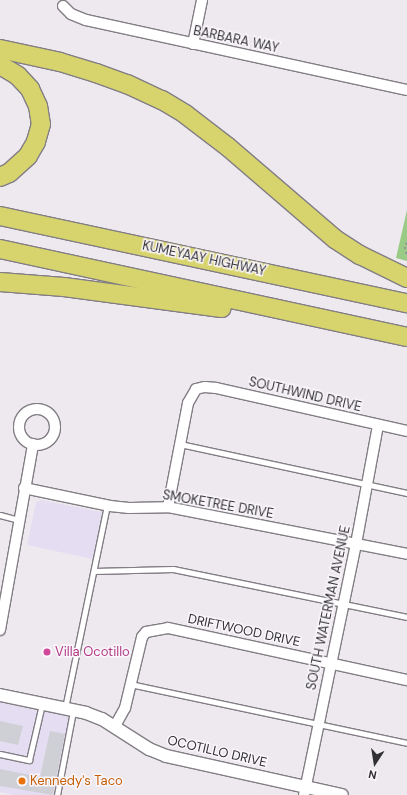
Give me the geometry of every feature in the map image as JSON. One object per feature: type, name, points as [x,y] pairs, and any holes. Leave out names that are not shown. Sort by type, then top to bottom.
[{"type":"highway","points":[[0,49],[60,62],[96,73],[127,84],[162,100],[185,114],[228,147],[335,239],[360,255],[407,278]]},
{"type":"highway","points":[[0,65],[24,81],[35,98],[41,120],[40,133],[28,156],[9,173],[0,177]]},
{"type":"highway","name":"KUMEYAAY HIGHWAY","points":[[0,216],[407,303]]},
{"type":"highway","points":[[0,249],[407,337]]},
{"type":"highway","points":[[0,282],[64,287],[216,307],[373,336],[407,337]]},
{"type":"street","points":[[193,44],[202,0]]},
{"type":"street","name":"BARBARA WAY","points":[[63,6],[71,14],[86,20],[407,90]]},
{"type":"street","name":"SOUTHWIND DRIVE","points":[[180,444],[188,403],[196,389],[205,387],[216,388],[407,431]]},
{"type":"street","name":"SOUTH WATERMAN AVENUE","points":[[305,791],[356,544],[378,425]]},
{"type":"street","points":[[0,630],[4,588],[19,520],[33,444]]},
{"type":"street","points":[[168,507],[180,444]]},
{"type":"street","name":"SMOKETREE DRIVE","points":[[24,488],[129,508],[168,507],[407,554]]},
{"type":"street","name":"DRIFTWOOD DRIVE","points":[[130,684],[138,647],[146,632],[168,628],[407,680]]},
{"type":"street","points":[[114,726],[125,708],[130,684]]},
{"type":"street","name":"OCOTILLO DRIVE","points":[[0,695],[69,709],[102,719],[149,749],[166,756],[305,791],[342,795]]},
{"type":"lane","points":[[180,444],[407,493]]},
{"type":"lane","points":[[57,795],[69,709],[107,505]]},
{"type":"lane","points":[[0,515],[19,520]]},
{"type":"lane","points":[[94,571],[173,569],[407,617]]},
{"type":"lane","points":[[130,684],[407,743]]},
{"type":"lane","points":[[0,754],[29,760],[42,704]]},
{"type":"path","points":[[407,243],[407,255]]},
{"type":"shaded area","points":[[41,500],[106,513],[97,560],[27,545],[36,502]]},
{"type":"shaded area","points":[[0,695],[73,710],[57,795],[14,795],[0,792]]},
{"type":"green space","points":[[407,210],[407,261],[396,258]]},
{"type":"building","points":[[0,721],[23,726],[18,745],[0,741]]},
{"type":"building","points":[[50,731],[65,734],[53,795],[0,786],[0,769],[40,777]]},
{"type":"place","name":"Villa Ocotillo","points":[[47,652]]},
{"type":"place","name":"Kennedy's Taco","points":[[22,781]]}]
